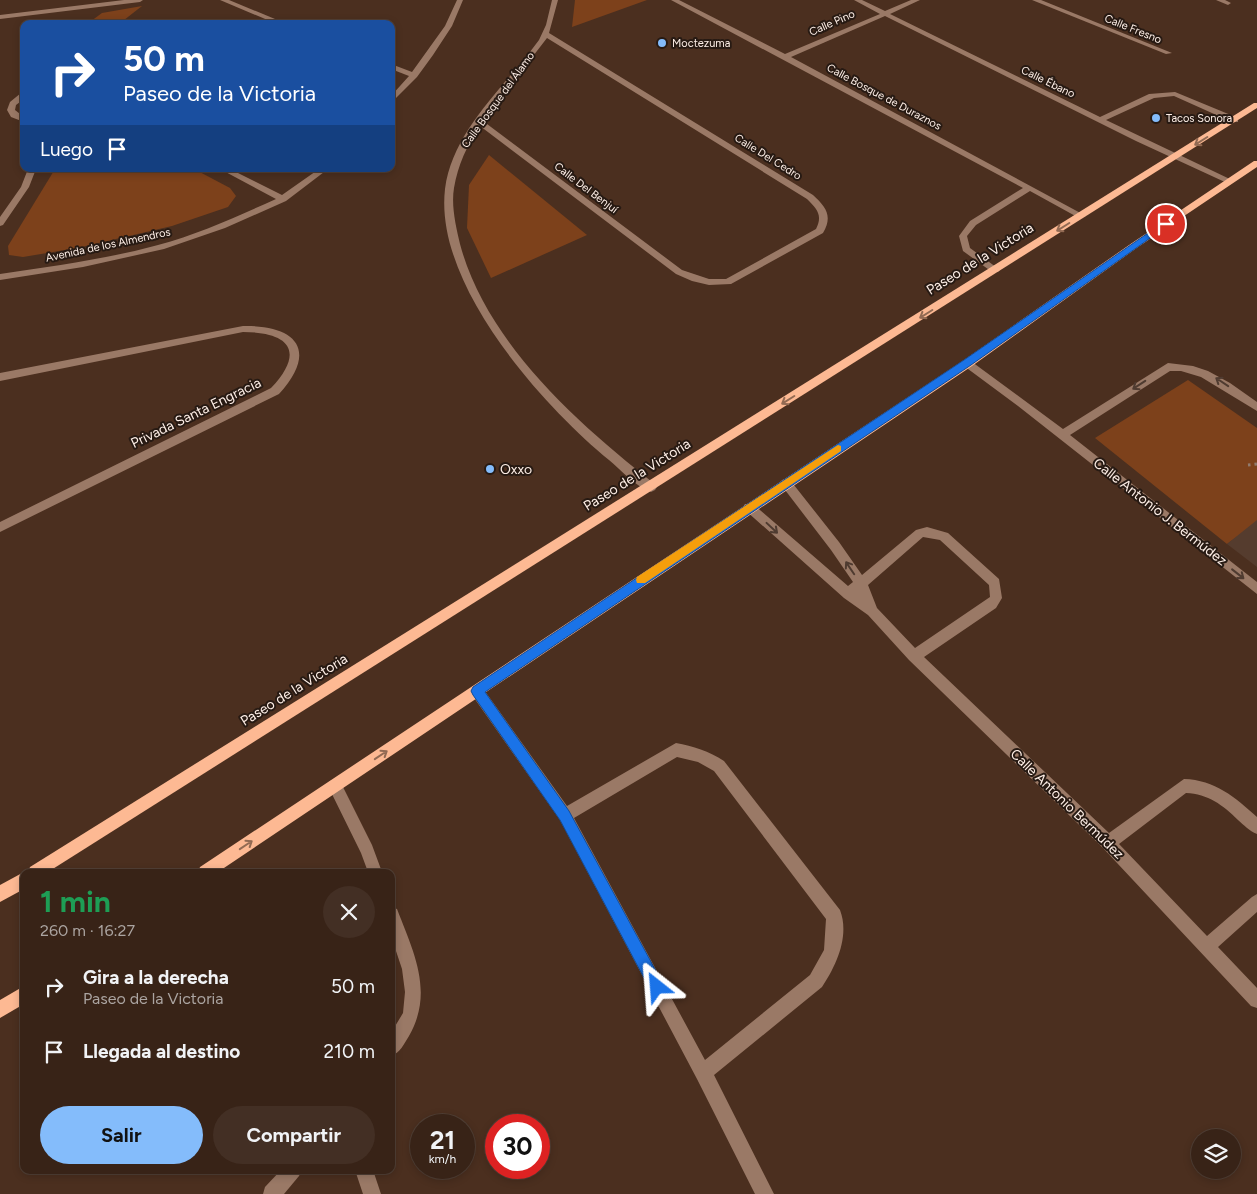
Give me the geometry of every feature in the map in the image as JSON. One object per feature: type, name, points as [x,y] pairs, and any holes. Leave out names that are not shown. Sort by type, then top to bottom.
[{"type":"main road","name":"Paseo de la Victoria","points":[[40,869],[1257,106]]},
{"type":"main road","points":[[210,869],[968,363],[1257,163]]},
{"type":"main road","points":[[0,894],[20,882]]},
{"type":"main road","points":[[0,1010],[20,997]]},
{"type":"street","points":[[0,17],[140,0]]},
{"type":"street","points":[[223,0],[274,20]]},
{"type":"street","points":[[395,96],[414,75],[456,15],[460,0]]},
{"type":"street","name":"Calle Bosque del Álamo","points":[[555,0],[546,34],[480,122],[459,155],[449,185],[449,218],[456,251],[470,285],[509,349],[562,410],[609,454],[651,487]]},
{"type":"street","name":"Calle Bosque de Duraznos","points":[[674,0],[785,57],[1082,216]]},
{"type":"street","name":"Calle Ébano","points":[[857,0],[1100,120],[1230,181]]},
{"type":"street","name":"Calle Pino","points":[[785,57],[916,0]]},
{"type":"street","name":"Calle Fresno","points":[[1035,0],[1168,53]]},
{"type":"street","points":[[1219,0],[1228,3]]},
{"type":"street","name":"Calle Del Cedro","points":[[546,34],[810,197],[824,210],[825,222],[820,231],[728,282],[709,282],[695,279],[679,272]]},
{"type":"street","points":[[395,68],[414,75]]},
{"type":"street","points":[[1100,120],[1152,96],[1175,94],[1235,120]]},
{"type":"street","points":[[20,98],[13,104],[11,110],[14,116],[20,118]]},
{"type":"street","name":"Calle Del Benjuí","points":[[480,122],[679,272]]},
{"type":"street","points":[[0,222],[25,187],[31,172]]},
{"type":"street","points":[[230,172],[283,199]]},
{"type":"street","name":"Avenida de los Almendros","points":[[0,277],[83,264],[161,247],[222,226],[283,199],[320,172]]},
{"type":"street","points":[[995,270],[966,249],[963,236],[973,223],[1029,188]]},
{"type":"street","name":"Privada Santa Engracia","points":[[0,377],[243,328],[265,329],[278,333],[287,339],[295,353],[294,366],[288,378],[275,391],[0,527]]},
{"type":"street","name":"Calle Antonio J. Bermúdez","points":[[968,363],[1257,589]]},
{"type":"street","points":[[1062,435],[1168,367],[1182,366],[1210,375],[1257,407]]},
{"type":"street","name":"Calle Antonio Bermúdez","points":[[786,483],[835,546],[861,584],[872,611]]},
{"type":"street","name":"Calle Antonio Bermúdez","points":[[750,507],[848,594],[872,611],[914,656],[1108,843],[1257,1000]]},
{"type":"street","points":[[848,594],[920,533],[927,532],[944,536],[995,583],[996,598],[992,604],[914,656]]},
{"type":"street","points":[[477,691],[565,815],[703,1073],[764,1194]]},
{"type":"street","points":[[565,815],[676,750],[706,757],[719,766],[834,916],[835,939],[829,962],[816,981],[703,1073]]},
{"type":"street","points":[[335,786],[374,869]]},
{"type":"street","points":[[1108,843],[1184,786],[1196,786],[1213,790],[1227,799],[1257,827]]},
{"type":"street","points":[[1207,946],[1257,902]]},
{"type":"street","points":[[395,925],[409,961],[414,1006],[395,1043]]},
{"type":"street","points":[[272,1194],[290,1174]]},
{"type":"street","points":[[365,1174],[372,1194]]},
{"type":"path","points":[[1248,465],[1257,464]]},
{"type":"shaded area","points":[[575,0],[647,0],[572,27]]},
{"type":"shaded area","points":[[142,6],[124,20],[92,20],[102,13]]},
{"type":"shaded area","points":[[489,155],[587,235],[491,278],[467,228],[469,185]]},
{"type":"shaded area","points":[[53,172],[200,172],[230,188],[236,196],[228,207],[172,226],[77,248],[23,257],[9,255],[8,246]]},
{"type":"shaded area","points":[[1188,380],[1257,428],[1257,522],[1227,544],[1095,438]]},
{"type":"slow traffic","points":[[641,580],[838,449]]},
{"type":"place","name":"Moctezuma","points":[[662,43]]},
{"type":"place","name":"Tacos Sonora","points":[[1156,118]]},
{"type":"place","name":"Oxxo","points":[[490,469]]},
{"type":"route","points":[[657,987],[565,815],[477,691],[968,363],[1166,224]]}]
